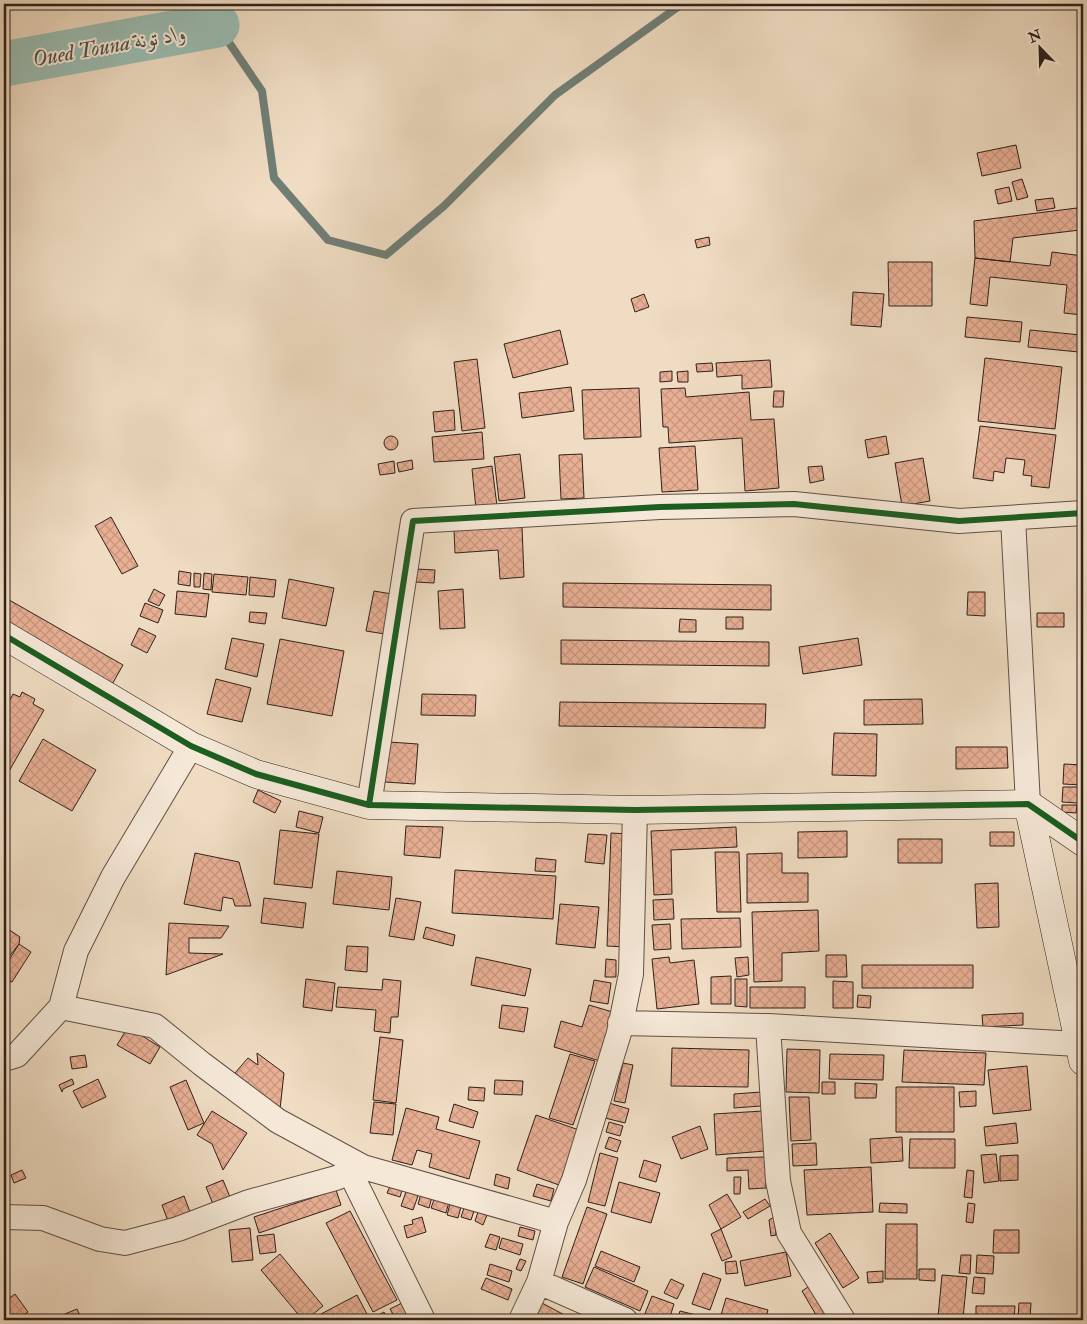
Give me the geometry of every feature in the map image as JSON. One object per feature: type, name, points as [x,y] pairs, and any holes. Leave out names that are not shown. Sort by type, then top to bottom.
[{"type":"street","points":[[369,805],[413,521],[660,507],[794,504],[959,521],[1083,513]]},
{"type":"street","points":[[620,1023],[768,1026],[1081,1052],[1028,804],[1013,518]]},
{"type":"street","points":[[4,635],[191,746],[256,774],[369,805],[635,810],[1028,804],[1083,842]]},
{"type":"street","points":[[4,1059],[17,1055],[61,1007],[76,951],[113,877],[191,746]]},
{"type":"street","points":[[521,1320],[539,1282],[556,1222],[574,1180],[620,1023],[631,974],[635,810]]},
{"type":"street","points":[[61,1007],[155,1026],[278,1121],[357,1170],[556,1222]]},
{"type":"street","points":[[768,1026],[778,1181],[789,1233],[843,1320]]},
{"type":"street","points":[[4,1217],[43,1218],[100,1239],[125,1243],[178,1229],[249,1202],[336,1178],[357,1170]]},
{"type":"street","points":[[357,1170],[423,1320]]},
{"type":"street","points":[[539,1282],[625,1320]]},
{"type":"building","points":[[1016,145],[1021,168],[982,176],[977,153]]},
{"type":"building","points":[[1022,179],[1028,197],[1017,200],[1012,182]]},
{"type":"building","points":[[1009,187],[1012,201],[998,204],[995,190]]},
{"type":"building","points":[[1053,198],[1055,208],[1037,211],[1035,200]]},
{"type":"building","points":[[1077,208],[1080,230],[1013,238],[1010,262],[975,258],[974,221]]},
{"type":"building","points":[[709,237],[710,245],[697,248],[695,240]]},
{"type":"building","points":[[1052,252],[1083,256],[1082,315],[1064,313],[1067,285],[990,277],[987,306],[970,304],[975,258],[1050,266]]},
{"type":"building","points":[[888,262],[932,262],[932,306],[889,306]]},
{"type":"building","points":[[853,292],[884,294],[881,327],[851,325]]},
{"type":"building","points":[[644,294],[649,307],[635,312],[631,299]]},
{"type":"building","points":[[967,317],[1022,322],[1020,342],[965,337]]},
{"type":"building","points":[[560,330],[568,364],[513,378],[504,344]]},
{"type":"building","points":[[1030,330],[1081,335],[1079,352],[1028,347]]},
{"type":"building","points":[[985,358],[1062,367],[1055,429],[978,421]]},
{"type":"building","points":[[477,359],[485,428],[462,431],[454,362]]},
{"type":"building","points":[[770,360],[772,387],[742,389],[742,375],[717,377],[716,363]]},
{"type":"building","points":[[712,363],[713,371],[697,372],[696,364]]},
{"type":"building","points":[[672,371],[672,381],[660,382],[660,372]]},
{"type":"building","points":[[688,371],[688,382],[678,382],[677,372]]},
{"type":"building","points":[[571,387],[574,411],[522,418],[519,393]]},
{"type":"building","points":[[639,388],[641,437],[584,439],[582,390]]},
{"type":"building","points":[[685,388],[686,397],[749,392],[751,420],[774,419],[779,488],[745,491],[742,438],[669,443],[668,427],[663,427],[661,389]]},
{"type":"building","points":[[774,391],[784,391],[783,407],[773,407]]},
{"type":"building","points":[[454,410],[455,430],[435,432],[433,412]]},
{"type":"building","points":[[980,426],[1056,435],[1049,488],[1031,486],[1032,476],[1023,475],[1025,460],[1006,458],[1004,473],[994,471],[993,481],[973,478]]},
{"type":"building","points":[[482,432],[484,459],[434,462],[432,437]]},
{"type":"building","points":[[391,436],[396,438],[398,443],[396,448],[391,450],[386,448],[384,443],[386,438]]},
{"type":"building","points":[[886,436],[889,454],[868,458],[865,440]]},
{"type":"building","points":[[695,446],[698,490],[662,492],[659,448]]},
{"type":"building","points":[[520,454],[525,498],[499,501],[494,457]]},
{"type":"building","points":[[582,454],[584,498],[561,499],[559,455]]},
{"type":"building","points":[[923,458],[930,501],[902,506],[895,463]]},
{"type":"building","points":[[412,460],[413,469],[399,472],[397,463]]},
{"type":"building","points":[[394,461],[395,473],[380,475],[378,464]]},
{"type":"building","points":[[492,466],[497,506],[476,509],[472,469]]},
{"type":"building","points":[[822,466],[824,480],[810,483],[808,467]]},
{"type":"building","points":[[111,517],[138,566],[122,574],[95,526]]},
{"type":"building","points":[[522,527],[524,577],[500,579],[498,550],[455,553],[454,530]]},
{"type":"building","points":[[416,569],[435,570],[434,583],[415,582]]},
{"type":"building","points":[[179,571],[191,573],[190,586],[178,584]]},
{"type":"building","points":[[194,573],[201,574],[200,587],[194,587]]},
{"type":"building","points":[[204,573],[212,574],[211,590],[203,589]]},
{"type":"building","points":[[214,574],[248,577],[246,595],[212,592]]},
{"type":"building","points":[[250,577],[276,580],[274,597],[249,595]]},
{"type":"building","points":[[289,579],[334,588],[326,626],[282,618]]},
{"type":"building","points":[[563,583],[771,585],[771,610],[563,607]]},
{"type":"building","points":[[154,589],[165,595],[159,606],[148,601]]},
{"type":"building","points":[[463,589],[465,628],[440,629],[438,591]]},
{"type":"building","points":[[177,591],[209,594],[206,617],[175,614]]},
{"type":"building","points":[[374,591],[392,594],[385,634],[366,631]]},
{"type":"building","points":[[968,592],[985,592],[985,616],[967,615]]},
{"type":"building","points":[[4,597],[123,665],[110,688],[4,628]]},
{"type":"building","points":[[145,603],[163,610],[158,623],[140,616]]},
{"type":"building","points":[[250,612],[267,613],[265,624],[249,622]]},
{"type":"building","points":[[1037,613],[1064,613],[1064,627],[1037,627]]},
{"type":"building","points":[[726,617],[743,617],[743,629],[726,629]]},
{"type":"building","points":[[680,619],[696,620],[696,632],[679,632]]},
{"type":"building","points":[[139,628],[156,636],[147,653],[131,645]]},
{"type":"building","points":[[232,638],[264,644],[257,677],[225,669]]},
{"type":"building","points":[[858,638],[862,665],[803,674],[799,647]]},
{"type":"building","points":[[280,639],[344,651],[332,716],[267,704]]},
{"type":"building","points":[[561,640],[769,642],[769,666],[561,664]]},
{"type":"building","points":[[216,679],[251,688],[242,722],[207,714]]},
{"type":"building","points":[[22,692],[35,699],[33,704],[44,710],[4,780],[4,710],[13,694],[20,697]]},
{"type":"building","points":[[422,694],[476,695],[475,716],[421,715]]},
{"type":"building","points":[[922,699],[923,724],[864,725],[864,700]]},
{"type":"building","points":[[560,702],[766,704],[765,728],[559,726]]},
{"type":"building","points":[[834,733],[877,734],[876,776],[832,775]]},
{"type":"building","points":[[43,739],[96,770],[72,811],[19,781]]},
{"type":"building","points":[[389,742],[418,744],[415,784],[385,782]]},
{"type":"building","points":[[956,747],[1007,747],[1008,768],[956,769]]},
{"type":"building","points":[[1064,764],[1083,765],[1082,785],[1063,784]]},
{"type":"building","points":[[1063,787],[1079,787],[1078,803],[1062,802]]},
{"type":"building","points":[[258,790],[281,801],[275,813],[253,802]]},
{"type":"building","points":[[1062,805],[1077,805],[1076,813],[1062,812]]},
{"type":"building","points":[[299,811],[323,817],[319,833],[296,827]]},
{"type":"building","points":[[406,826],[443,827],[440,858],[404,855]]},
{"type":"building","points":[[736,827],[737,847],[671,850],[672,894],[654,895],[651,831]]},
{"type":"building","points":[[280,830],[319,834],[312,888],[274,884]]},
{"type":"building","points":[[847,831],[847,857],[798,858],[798,832]]},
{"type":"building","points":[[990,832],[1014,832],[1014,846],[990,846]]},
{"type":"building","points":[[611,833],[629,834],[625,947],[607,946]]},
{"type":"building","points":[[588,834],[607,835],[604,864],[585,862]]},
{"type":"building","points":[[898,839],[942,839],[942,863],[898,863]]},
{"type":"building","points":[[715,852],[739,852],[741,912],[717,912]]},
{"type":"building","points":[[195,853],[239,862],[251,906],[235,906],[233,899],[223,897],[221,911],[184,904]]},
{"type":"building","points":[[782,853],[782,873],[808,873],[808,902],[747,903],[747,854]]},
{"type":"building","points":[[536,858],[556,860],[555,872],[535,871]]},
{"type":"building","points":[[455,870],[556,876],[553,919],[452,913]]},
{"type":"building","points":[[337,871],[392,877],[389,910],[333,904]]},
{"type":"building","points":[[998,883],[999,927],[977,928],[975,884]]},
{"type":"building","points":[[264,898],[306,903],[303,928],[261,923]]},
{"type":"building","points":[[396,898],[421,902],[414,940],[389,936]]},
{"type":"building","points":[[673,899],[674,919],[654,920],[653,900]]},
{"type":"building","points":[[560,904],[599,907],[595,948],[556,944]]},
{"type":"building","points":[[818,910],[819,951],[782,953],[782,981],[754,982],[752,912]]},
{"type":"building","points":[[740,918],[741,947],[682,949],[681,919]]},
{"type":"building","points":[[169,923],[229,926],[221,938],[189,938],[189,953],[223,954],[166,975]]},
{"type":"building","points":[[670,924],[671,949],[654,950],[652,925]]},
{"type":"building","points":[[426,927],[455,935],[453,946],[423,938]]},
{"type":"building","points":[[8,929],[20,937],[19,944],[4,963],[4,934]]},
{"type":"building","points":[[19,944],[31,952],[12,982],[4,980],[4,968]]},
{"type":"building","points":[[347,946],[368,947],[367,972],[345,970]]},
{"type":"building","points":[[826,955],[846,955],[847,977],[826,977]]},
{"type":"building","points":[[476,957],[531,969],[525,996],[471,985]]},
{"type":"building","points":[[669,957],[670,963],[694,960],[699,1004],[657,1009],[652,959]]},
{"type":"building","points":[[748,957],[749,975],[737,977],[735,958]]},
{"type":"building","points":[[606,959],[616,960],[616,977],[605,977]]},
{"type":"building","points":[[862,965],[973,965],[973,988],[862,988]]},
{"type":"building","points":[[731,976],[731,1004],[711,1004],[711,977]]},
{"type":"building","points":[[306,979],[335,983],[332,1011],[303,1007]]},
{"type":"building","points":[[383,979],[401,981],[398,1017],[391,1017],[390,1033],[374,1031],[376,1010],[336,1007],[338,987],[382,990]]},
{"type":"building","points":[[735,979],[747,979],[747,1007],[735,1006]]},
{"type":"building","points":[[594,980],[611,983],[608,1004],[590,1001]]},
{"type":"building","points":[[833,981],[853,982],[853,1008],[833,1008]]},
{"type":"building","points":[[750,987],[805,987],[805,1008],[750,1008]]},
{"type":"building","points":[[858,995],[871,996],[870,1008],[857,1007]]},
{"type":"building","points":[[502,1005],[528,1008],[524,1032],[499,1028]]},
{"type":"building","points":[[589,1005],[616,1013],[600,1061],[554,1047],[561,1021],[582,1027]]},
{"type":"building","points":[[1023,1013],[1023,1025],[983,1027],[982,1015]]},
{"type":"building","points":[[128,1027],[160,1047],[150,1064],[117,1045]]},
{"type":"building","points":[[380,1037],[403,1040],[396,1103],[373,1100]]},
{"type":"building","points":[[672,1048],[749,1050],[748,1087],[671,1086]]},
{"type":"building","points":[[787,1049],[820,1050],[819,1093],[786,1092]]},
{"type":"building","points":[[904,1050],[986,1053],[984,1085],[902,1082]]},
{"type":"building","points":[[257,1053],[284,1073],[280,1109],[235,1073],[248,1058],[258,1065]]},
{"type":"building","points":[[570,1054],[595,1061],[573,1125],[549,1118]]},
{"type":"building","points":[[830,1054],[884,1055],[883,1080],[829,1079]]},
{"type":"building","points":[[85,1055],[87,1067],[72,1069],[70,1057]]},
{"type":"building","points":[[623,1063],[633,1065],[625,1103],[614,1101]]},
{"type":"building","points":[[1027,1066],[1031,1110],[993,1114],[988,1070]]},
{"type":"building","points":[[72,1079],[74,1084],[63,1089],[62,1092],[59,1085]]},
{"type":"building","points":[[98,1079],[106,1097],[82,1108],[73,1091]]},
{"type":"building","points":[[186,1080],[204,1123],[188,1130],[170,1087]]},
{"type":"building","points":[[495,1080],[523,1081],[522,1095],[494,1094]]},
{"type":"building","points":[[822,1082],[835,1082],[835,1094],[822,1094]]},
{"type":"building","points":[[855,1083],[877,1084],[876,1098],[855,1098]]},
{"type":"building","points":[[469,1087],[485,1088],[484,1101],[468,1100]]},
{"type":"building","points":[[896,1087],[954,1087],[954,1132],[896,1132]]},
{"type":"building","points":[[976,1091],[976,1106],[960,1107],[959,1092]]},
{"type":"building","points":[[761,1092],[761,1106],[734,1108],[734,1094]]},
{"type":"building","points":[[789,1097],[809,1097],[811,1140],[791,1141]]},
{"type":"building","points":[[374,1102],[396,1104],[393,1135],[370,1133]]},
{"type":"building","points":[[609,1103],[629,1109],[625,1123],[605,1118]]},
{"type":"building","points":[[454,1104],[478,1112],[473,1128],[449,1121]]},
{"type":"building","points":[[406,1108],[439,1117],[436,1129],[480,1141],[469,1179],[429,1167],[432,1154],[417,1150],[412,1165],[392,1160]]},
{"type":"building","points":[[212,1111],[247,1133],[223,1170],[212,1144],[197,1135]]},
{"type":"building","points":[[763,1111],[765,1151],[716,1155],[714,1114]]},
{"type":"building","points":[[536,1115],[579,1130],[559,1185],[517,1170]]},
{"type":"building","points":[[609,1122],[623,1126],[620,1136],[606,1132]]},
{"type":"building","points":[[1016,1123],[1018,1143],[986,1146],[984,1127]]},
{"type":"building","points":[[700,1126],[708,1149],[681,1159],[672,1137]]},
{"type":"building","points":[[609,1137],[621,1141],[617,1152],[605,1148]]},
{"type":"building","points":[[902,1137],[903,1161],[871,1163],[870,1139]]},
{"type":"building","points":[[910,1139],[955,1139],[955,1168],[909,1168]]},
{"type":"building","points":[[816,1143],[817,1165],[793,1166],[792,1144]]},
{"type":"building","points":[[600,1153],[618,1158],[605,1206],[588,1202]]},
{"type":"building","points":[[996,1154],[999,1181],[984,1183],[981,1155]]},
{"type":"building","points":[[1018,1155],[1018,1180],[1000,1181],[1000,1156]]},
{"type":"building","points":[[765,1157],[766,1188],[749,1189],[748,1170],[727,1171],[727,1158]]},
{"type":"building","points":[[644,1160],[661,1165],[656,1182],[639,1177]]},
{"type":"building","points":[[871,1167],[873,1212],[807,1215],[804,1170]]},
{"type":"building","points":[[22,1170],[26,1178],[14,1183],[11,1175]]},
{"type":"building","points":[[967,1170],[974,1171],[972,1198],[964,1197]]},
{"type":"building","points":[[496,1174],[510,1178],[508,1189],[494,1185]]},
{"type":"building","points":[[734,1177],[741,1177],[740,1194],[734,1194]]},
{"type":"building","points":[[223,1180],[232,1202],[215,1209],[206,1187]]},
{"type":"building","points":[[619,1182],[660,1193],[651,1223],[611,1212]]},
{"type":"building","points":[[391,1184],[403,1187],[400,1197],[387,1193]]},
{"type":"building","points":[[537,1184],[554,1189],[551,1201],[533,1196]]},
{"type":"building","points":[[407,1189],[419,1193],[413,1210],[401,1206]]},
{"type":"building","points":[[336,1190],[341,1205],[259,1233],[254,1217]]},
{"type":"building","points":[[421,1194],[432,1197],[429,1208],[418,1204]]},
{"type":"building","points":[[727,1194],[741,1217],[721,1229],[709,1205]]},
{"type":"building","points":[[184,1196],[193,1220],[171,1229],[162,1205]]},
{"type":"building","points":[[435,1197],[449,1202],[446,1213],[431,1208]]},
{"type":"building","points":[[765,1199],[770,1206],[748,1219],[743,1212]]},
{"type":"building","points":[[880,1203],[907,1204],[907,1213],[879,1212]]},
{"type":"building","points":[[968,1203],[975,1204],[973,1223],[966,1222]]},
{"type":"building","points":[[450,1204],[461,1207],[458,1218],[447,1215]]},
{"type":"building","points":[[587,1207],[607,1214],[583,1284],[562,1277]]},
{"type":"building","points":[[464,1208],[474,1211],[471,1220],[461,1217]]},
{"type":"building","points":[[350,1211],[397,1300],[373,1312],[326,1223]]},
{"type":"building","points":[[478,1212],[487,1215],[483,1225],[475,1221]]},
{"type":"building","points":[[422,1217],[426,1232],[407,1238],[404,1226],[413,1224],[412,1220]]},
{"type":"building","points":[[774,1217],[776,1235],[771,1236],[769,1220]]},
{"type":"building","points":[[886,1224],[917,1224],[917,1279],[885,1279]]},
{"type":"building","points":[[520,1227],[535,1231],[533,1240],[518,1236]]},
{"type":"building","points":[[250,1228],[253,1260],[232,1262],[229,1230]]},
{"type":"building","points":[[721,1229],[732,1257],[722,1261],[711,1234]]},
{"type":"building","points":[[994,1230],[1019,1230],[1019,1253],[993,1253]]},
{"type":"building","points":[[830,1233],[859,1278],[843,1288],[815,1243]]},
{"type":"building","points":[[274,1234],[276,1252],[260,1254],[257,1236]]},
{"type":"building","points":[[490,1234],[500,1237],[496,1250],[485,1247]]},
{"type":"building","points":[[502,1238],[523,1244],[520,1255],[499,1248]]},
{"type":"building","points":[[601,1251],[640,1267],[634,1282],[595,1266]]},
{"type":"building","points":[[786,1252],[791,1276],[745,1286],[740,1261]]},
{"type":"building","points":[[280,1254],[323,1306],[306,1320],[303,1320],[261,1270]]},
{"type":"building","points":[[961,1255],[971,1255],[970,1274],[959,1273]]},
{"type":"building","points":[[977,1255],[994,1256],[993,1274],[976,1273]]},
{"type":"building","points":[[520,1259],[526,1261],[521,1271],[516,1269]]},
{"type":"building","points":[[736,1261],[738,1273],[726,1274],[725,1262]]},
{"type":"building","points":[[490,1264],[512,1271],[509,1282],[487,1275]]},
{"type":"building","points":[[594,1267],[648,1291],[640,1311],[585,1287]]},
{"type":"building","points":[[919,1269],[935,1269],[935,1281],[919,1280]]},
{"type":"building","points":[[883,1271],[883,1282],[868,1283],[867,1272]]},
{"type":"building","points":[[703,1273],[721,1279],[710,1310],[692,1304]]},
{"type":"building","points":[[942,1275],[967,1277],[963,1319],[938,1317]]},
{"type":"building","points":[[974,1277],[985,1278],[984,1294],[972,1293]]},
{"type":"building","points":[[486,1278],[512,1289],[508,1300],[481,1289]]},
{"type":"building","points":[[671,1279],[684,1285],[677,1299],[664,1293]]},
{"type":"building","points":[[811,1285],[831,1319],[819,1320],[802,1291]]},
{"type":"building","points":[[15,1294],[28,1312],[16,1320],[4,1320],[4,1302]]},
{"type":"building","points":[[357,1295],[368,1316],[360,1320],[324,1320],[321,1314]]},
{"type":"building","points":[[652,1296],[674,1304],[669,1320],[656,1320],[644,1316]]},
{"type":"building","points":[[726,1298],[768,1310],[765,1320],[740,1320],[721,1315]]},
{"type":"building","points":[[406,1301],[416,1320],[396,1320],[390,1309]]},
{"type":"building","points":[[542,1303],[572,1319],[572,1320],[533,1320]]},
{"type":"building","points":[[1019,1303],[1031,1303],[1030,1319],[1018,1318]]},
{"type":"building","points":[[976,1306],[1015,1306],[1014,1320],[976,1320]]},
{"type":"building","points":[[77,1309],[82,1320],[61,1320],[60,1316]]},
{"type":"building","points":[[680,1311],[696,1315],[695,1320],[677,1320]]},
{"type":"building","points":[[384,1312],[388,1320],[369,1320]]},
{"type":"waterway","points":[[233,4],[217,25],[262,91],[274,178],[328,240],[386,255],[444,206],[555,95],[682,4]]},
{"type":"waterway","name":"Oued Touna واد تونة","points":[[4,64],[217,25]]},
{"type":"cycle path","points":[[369,805],[413,521],[660,507],[794,504],[959,521],[1083,513]]},
{"type":"cycle path","points":[[4,635],[191,746],[256,774],[369,805],[635,810],[1028,804],[1083,842]]}]
